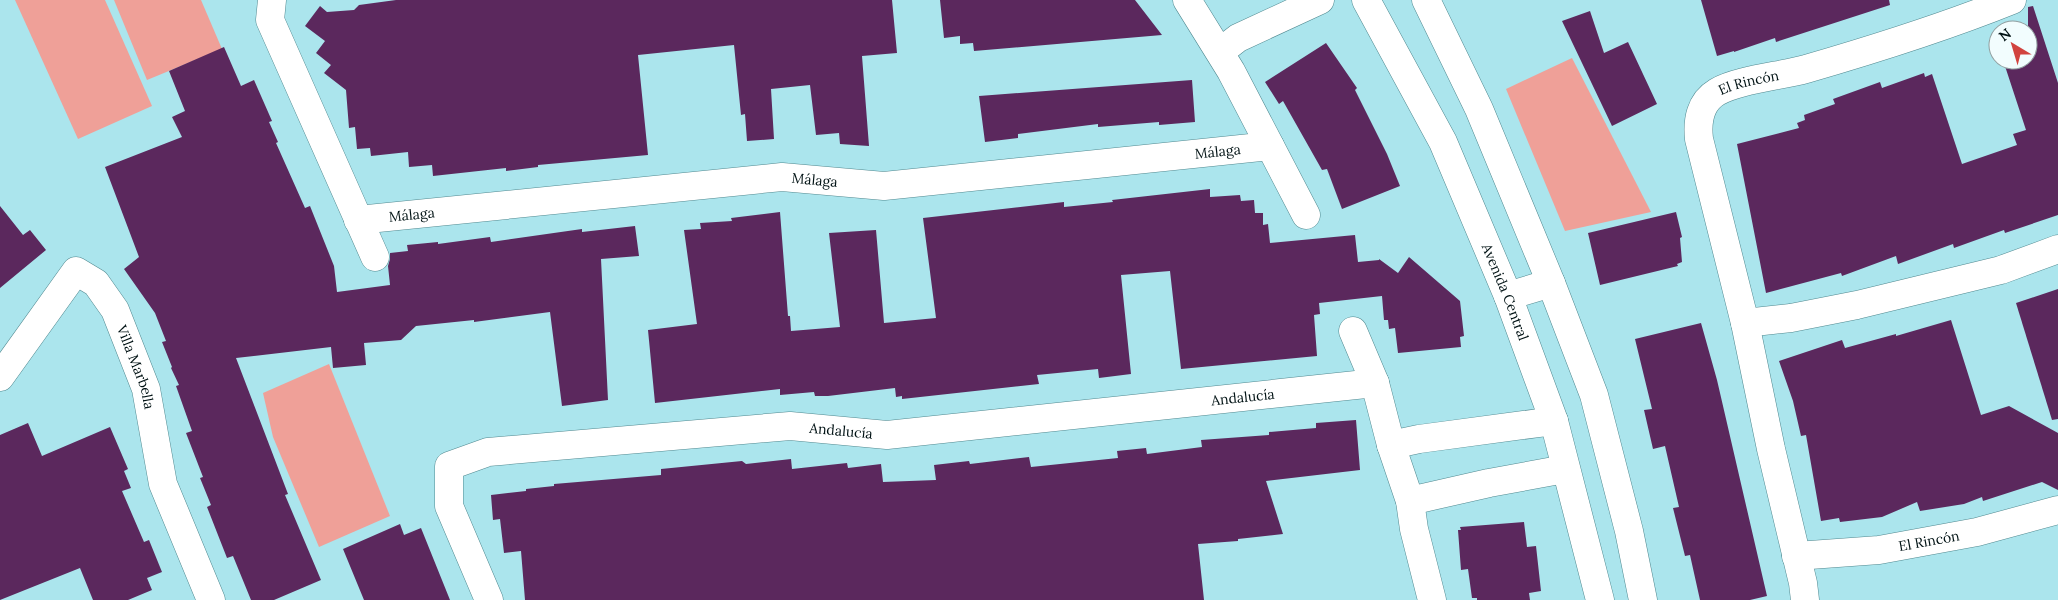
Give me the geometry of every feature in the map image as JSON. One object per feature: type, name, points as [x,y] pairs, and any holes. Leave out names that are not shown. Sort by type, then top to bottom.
[{"type":"street","points":[[272,0],[270,20],[375,257]]},
{"type":"street","points":[[1220,52],[1238,38],[1320,0]]},
{"type":"street","name":"Avenida Central","points":[[1366,0],[1443,142],[1508,296],[1554,421],[1600,600]]},
{"type":"street","points":[[1426,0],[1479,109],[1551,283],[1594,395],[1629,531],[1643,600]]},
{"type":"street","name":"El Rincón","points":[[1805,600],[1745,323],[1700,139],[1698,126],[1700,114],[1706,102],[1715,93],[1728,87],[1839,60],[1952,23],[2012,0]]},
{"type":"street","points":[[1198,3],[1220,52],[1306,215]]},
{"type":"street","name":"Málaga","points":[[358,220],[782,177],[884,186],[1270,146]]},
{"type":"street","points":[[1745,323],[1791,318],[1857,305],[2001,270],[2058,249]]},
{"type":"street","name":"Villa Marbella","points":[[0,377],[76,271],[96,284],[115,310],[146,389],[163,484],[211,600]]},
{"type":"street","points":[[1508,296],[1551,283]]},
{"type":"street","points":[[1353,331],[1375,383],[1391,445],[1410,501],[1414,529],[1432,600]]},
{"type":"street","name":"Andalucía","points":[[490,600],[449,506],[449,466],[488,452],[790,426],[887,435],[1375,383]]},
{"type":"street","points":[[1391,445],[1419,439],[1554,421]]},
{"type":"street","points":[[1410,501],[1489,483],[1565,469]]},
{"type":"street","name":"El Rincón","points":[[1796,556],[1889,548],[1977,532],[2058,510]]},
{"type":"shaded area","points":[[15,0],[105,0],[152,106],[78,139]]},
{"type":"shaded area","points":[[114,0],[201,0],[222,49],[147,80]]},
{"type":"shaded area","points":[[1572,58],[1651,212],[1565,231],[1506,89]]},
{"type":"shaded area","points":[[329,364],[390,516],[319,547],[273,437],[263,393]]},
{"type":"building","points":[[396,0],[892,0],[897,53],[862,56],[869,146],[840,144],[839,133],[816,135],[810,85],[771,89],[774,139],[747,141],[745,114],[741,115],[734,45],[638,55],[648,155],[538,165],[538,167],[506,171],[506,168],[433,176],[432,165],[409,167],[408,152],[371,156],[370,148],[357,149],[355,127],[349,128],[346,90],[324,73],[331,65],[316,53],[325,41],[305,26],[320,6],[327,12],[354,10],[359,5]]},
{"type":"building","points":[[940,0],[1135,0],[1162,35],[974,51],[973,43],[960,44],[960,36],[944,38]]},
{"type":"building","points":[[1701,0],[1889,0],[1890,5],[1776,42],[1775,38],[1717,56]]},
{"type":"building","points":[[2033,6],[2038,20],[2028,20],[2028,7]]},
{"type":"building","points":[[1590,11],[1604,53],[1628,42],[1657,104],[1612,126],[1562,21]]},
{"type":"building","points":[[2038,21],[2058,83],[2058,215],[2005,233],[2004,230],[1954,248],[1953,244],[1898,264],[1896,256],[1842,276],[1841,273],[1766,293],[1737,144],[1799,128],[1797,123],[1805,120],[1804,115],[1835,104],[1833,99],[1880,82],[1882,88],[1924,73],[1925,77],[1932,74],[1962,164],[2017,145],[2013,134],[2026,130],[2006,70],[2038,70]]},
{"type":"building","points":[[1326,43],[1357,88],[1355,90],[1387,154],[1400,186],[1342,209],[1327,169],[1322,170],[1283,101],[1279,104],[1265,82]]},
{"type":"building","points":[[224,47],[241,86],[254,80],[272,121],[269,122],[278,142],[276,143],[305,208],[310,206],[334,266],[337,292],[390,285],[388,266],[390,253],[408,251],[407,245],[438,242],[438,244],[490,237],[491,242],[582,229],[582,232],[635,226],[639,256],[601,259],[608,400],[562,406],[550,312],[474,322],[474,320],[416,326],[401,340],[364,343],[366,365],[333,368],[331,347],[236,358],[288,494],[285,495],[321,580],[274,600],[251,600],[233,556],[227,558],[207,507],[211,505],[200,478],[203,477],[186,433],[192,431],[176,386],[179,385],[162,342],[166,341],[155,313],[124,269],[139,257],[105,167],[182,137],[172,117],[185,111],[169,71]]},
{"type":"building","points":[[1192,80],[1195,122],[1159,125],[1159,122],[1098,127],[1098,124],[1018,134],[1018,138],[985,142],[979,96]]},
{"type":"building","points":[[1210,189],[1210,197],[1240,195],[1241,201],[1254,200],[1255,213],[1263,213],[1263,225],[1268,224],[1270,243],[1355,235],[1358,262],[1379,259],[1398,273],[1409,257],[1460,301],[1464,336],[1460,337],[1461,347],[1398,353],[1395,328],[1389,329],[1388,320],[1384,320],[1382,296],[1319,303],[1320,314],[1314,315],[1317,356],[1181,369],[1170,271],[1121,275],[1131,374],[1099,378],[1098,369],[1037,375],[1039,384],[902,399],[902,396],[896,397],[895,388],[828,396],[815,396],[814,392],[780,395],[780,389],[655,403],[648,330],[697,324],[684,230],[701,229],[700,223],[732,221],[731,218],[780,212],[788,316],[790,316],[791,331],[840,327],[829,233],[876,230],[884,323],[936,318],[923,218],[1064,202],[1064,207]]},
{"type":"building","points":[[0,206],[23,235],[30,230],[46,250],[0,288]]},
{"type":"building","points":[[1676,212],[1682,237],[1680,238],[1682,262],[1677,264],[1678,266],[1600,285],[1588,233]]},
{"type":"building","points":[[2058,289],[2058,419],[2052,420],[2016,303]]},
{"type":"building","points":[[1951,320],[1981,415],[2009,406],[2058,433],[2058,490],[2042,482],[1983,501],[1982,497],[1964,504],[1920,511],[1917,502],[1882,517],[1840,522],[1839,518],[1821,521],[1806,435],[1801,436],[1793,401],[1779,361],[1842,340],[1845,348]]},
{"type":"building","points":[[1701,323],[1717,380],[1767,596],[1750,600],[1700,600],[1690,555],[1685,556],[1673,508],[1679,507],[1665,446],[1653,449],[1644,410],[1652,409],[1635,339]]},
{"type":"building","points":[[1356,420],[1360,470],[1266,481],[1283,534],[1238,539],[1238,541],[1198,544],[1204,600],[525,600],[521,551],[504,553],[500,519],[493,520],[491,495],[526,491],[526,489],[554,486],[554,484],[661,475],[661,469],[742,461],[746,464],[791,459],[792,469],[847,463],[848,468],[881,464],[883,482],[936,480],[934,465],[969,461],[970,464],[1029,457],[1031,467],[1118,458],[1117,451],[1146,448],[1147,454],[1202,447],[1201,440],[1269,435],[1269,432],[1316,428],[1316,423]]},
{"type":"building","points":[[28,423],[42,456],[110,427],[128,469],[124,471],[131,488],[122,491],[144,542],[149,540],[162,572],[147,578],[152,590],[128,600],[93,600],[80,568],[0,600],[0,435]]},
{"type":"building","points":[[1524,522],[1527,547],[1536,546],[1541,591],[1529,593],[1530,600],[1477,600],[1477,598],[1472,598],[1468,569],[1461,570],[1458,530],[1461,530],[1460,527]]},
{"type":"building","points":[[400,524],[404,535],[421,528],[450,600],[364,600],[343,549]]}]
